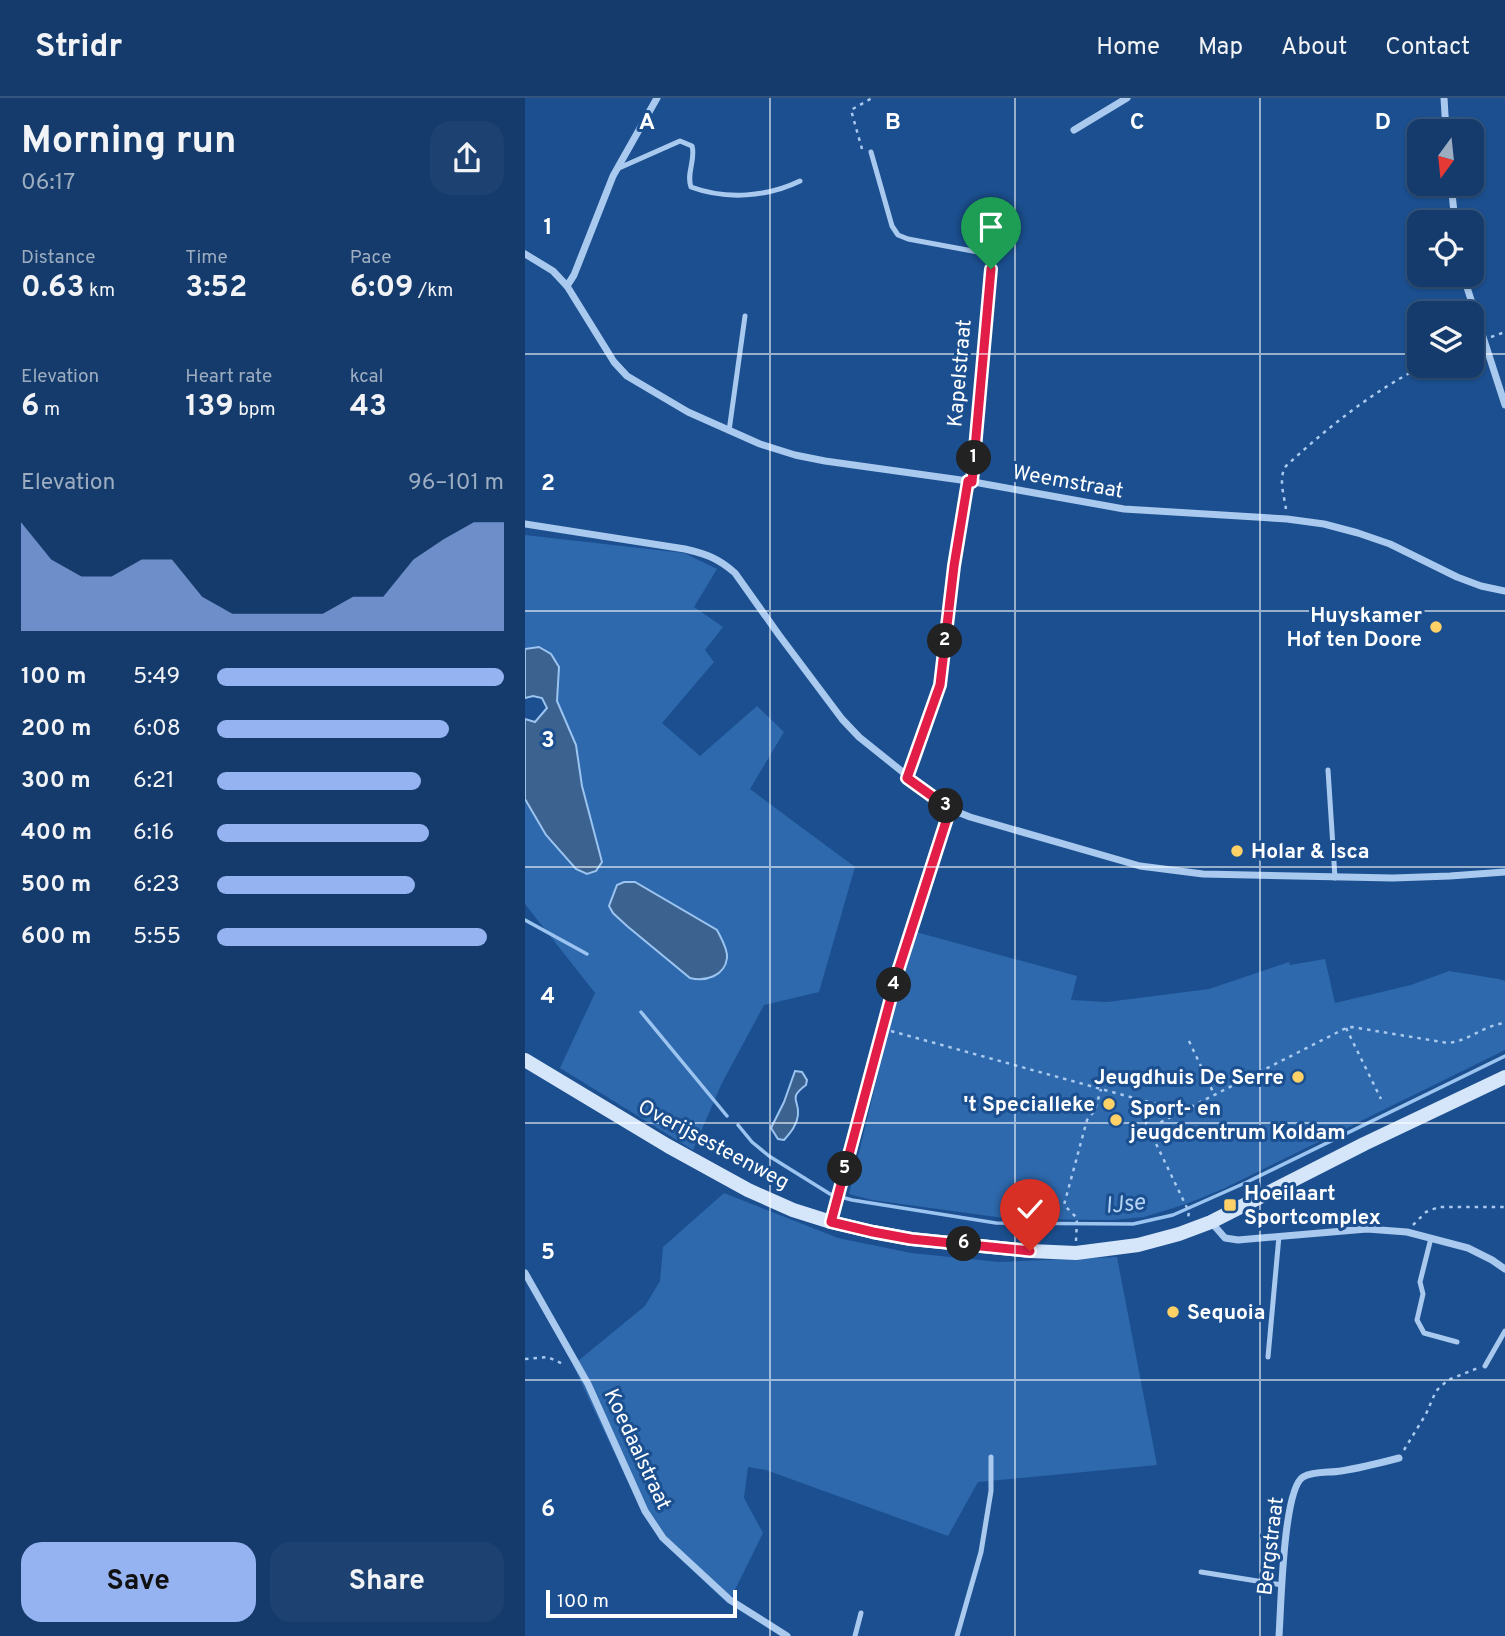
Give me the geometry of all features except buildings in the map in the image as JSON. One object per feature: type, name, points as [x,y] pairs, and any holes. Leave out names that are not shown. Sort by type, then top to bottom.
[{"type":"main road","name":"Overijsesteenweg","points":[[525,1060],[668,1146],[748,1190],[793,1210],[831,1222],[911,1239],[1076,1253],[1138,1245],[1211,1222],[1364,1144],[1505,1077]]},
{"type":"street","points":[[567,286],[574,275],[613,176],[657,98]]},
{"type":"street","points":[[1074,130],[1126,98]]},
{"type":"street","points":[[1444,98],[1445,119]]},
{"type":"street","name":"Weemstraat","points":[[525,254],[553,271],[567,286],[614,362],[627,376],[688,412],[760,444],[795,455],[970,481],[1124,509],[1287,519],[1324,524],[1390,544],[1457,577],[1505,591]]},
{"type":"street","points":[[1484,340],[1505,404]]},
{"type":"street","points":[[525,524],[685,549],[708,554],[724,564],[735,573],[842,719],[907,778],[950,809],[1000,826],[1150,867],[1203,874],[1335,877],[1450,876],[1505,872]]},
{"type":"street","points":[[831,1222],[898,971],[950,809]]},
{"type":"street","points":[[1211,1222],[1225,1238],[1238,1240],[1367,1229],[1407,1232],[1468,1248],[1505,1269]]},
{"type":"street","name":"Koedaalstraat","points":[[525,1273],[585,1379],[645,1511],[663,1538],[730,1600],[787,1636]]},
{"type":"street","name":"Bergstraat","points":[[1279,1636],[1289,1516],[1293,1492],[1300,1479],[1399,1458]]},
{"type":"lane","points":[[618,168],[680,141],[692,146],[688,179],[691,187],[701,191],[721,195],[770,193],[800,181]]},
{"type":"lane","name":"Kapelstraat","points":[[871,152],[898,236],[978,252],[989,261],[990,282],[970,481]]},
{"type":"lane","points":[[729,431],[745,316]]},
{"type":"lane","points":[[1328,770],[1335,877]]},
{"type":"lane","points":[[1268,1357],[1279,1237]]},
{"type":"lane","points":[[1431,1238],[1420,1282],[1423,1294],[1417,1320],[1424,1333],[1457,1342]]},
{"type":"lane","points":[[1485,1366],[1505,1331]]},
{"type":"lane","points":[[957,1636],[981,1552],[991,1491],[991,1457]]},
{"type":"lane","points":[[1201,1572],[1282,1585]]},
{"type":"lane","points":[[855,1636],[860,1613]]},
{"type":"path","points":[[864,156],[851,110],[872,98]]},
{"type":"path","points":[[1484,340],[1505,332]]},
{"type":"path","points":[[1287,519],[1282,477],[1286,466],[1350,412],[1407,375]]},
{"type":"path","points":[[907,778],[940,685],[954,566],[970,481]]},
{"type":"path","points":[[1143,1141],[1161,1122],[1346,1028],[1448,1043],[1459,1041],[1489,1026],[1505,1023]]},
{"type":"path","points":[[882,1028],[1181,1111]]},
{"type":"path","points":[[1346,1028],[1381,1099]]},
{"type":"path","points":[[1189,1041],[1214,1094]]},
{"type":"path","points":[[1077,1231],[1077,1218],[1064,1205],[1087,1120],[1095,1110],[1101,1089]]},
{"type":"path","points":[[1134,1098],[1189,1212]]},
{"type":"path","points":[[1407,1232],[1426,1212],[1439,1207],[1505,1207]]},
{"type":"path","points":[[525,1359],[548,1357],[585,1379]]},
{"type":"path","points":[[1399,1458],[1426,1414],[1436,1391],[1448,1380],[1485,1366]]},
{"type":"shaded area","points":[[525,535],[684,553],[717,569],[694,607],[723,627],[705,650],[714,662],[662,723],[700,756],[757,706],[784,732],[750,789],[855,867],[819,992],[764,1005],[722,1083],[693,1150],[560,1068],[595,993],[525,904],[525,799],[546,835],[582,786],[576,745],[557,701],[558,667],[551,655],[539,648],[525,649]],"holes":[[[635,882],[671,904],[690,978],[613,913]]]},
{"type":"shaded area","points":[[539,647],[551,654],[559,667],[557,701],[576,745],[582,786],[602,862],[596,871],[587,874],[576,869],[546,835],[525,799],[525,719],[535,722],[547,708],[542,698],[525,698],[525,649]]},
{"type":"shaded area","points":[[635,882],[717,930],[727,955],[722,969],[708,978],[690,978],[627,926],[609,906],[617,885]]},
{"type":"shaded area","name":"Sport- en jeugdcentrum Koldam","points":[[916,932],[1077,976],[1071,1000],[1107,1002],[1209,989],[1289,962],[1290,965],[1325,959],[1335,1003],[1411,985],[1449,971],[1499,979],[1505,981],[1505,1050],[1223,1189],[1144,1217],[1112,1220],[1011,1219],[872,1200],[849,1194],[890,1024]]},
{"type":"shaded area","points":[[795,1071],[802,1072],[807,1080],[806,1085],[797,1093],[795,1125],[784,1140],[778,1139],[771,1128]]},
{"type":"shaded area","points":[[724,1193],[838,1238],[911,1253],[999,1262],[1117,1257],[1157,1465],[978,1482],[948,1536],[766,1470],[748,1467],[744,1498],[763,1533],[728,1604],[659,1539],[626,1478],[573,1365],[645,1306],[660,1281],[663,1247]]},
{"type":"waterway","name":"IJse","points":[[525,920],[587,954]]},
{"type":"waterway","name":"IJse","points":[[641,1012],[727,1116]]},
{"type":"waterway","name":"IJse","points":[[738,1125],[752,1142],[769,1156],[830,1194],[852,1200],[996,1223],[1133,1224],[1173,1215],[1245,1183],[1505,1056]]},
{"type":"place","name":"Huyskamer Hof ten Doore","points":[[1436,627]]},
{"type":"place","name":"Holar & Isca","points":[[1237,851]]},
{"type":"place","name":"Jeugdhuis De Serre","points":[[1298,1077]]},
{"type":"place","name":"'t Specialleke","points":[[1109,1104]]},
{"type":"place","name":"Sport- en jeugdcentrum Koldam","points":[[1116,1120]]},
{"type":"place","name":"Hoeilaart Sportcomplex","points":[[1230,1205]]},
{"type":"place","name":"Sequoia","points":[[1173,1312]]},
{"type":"route","points":[[991,269],[972,482],[968,481],[954,566],[940,685],[907,778],[950,809],[898,971],[831,1222],[911,1239],[1030,1251]]}]
